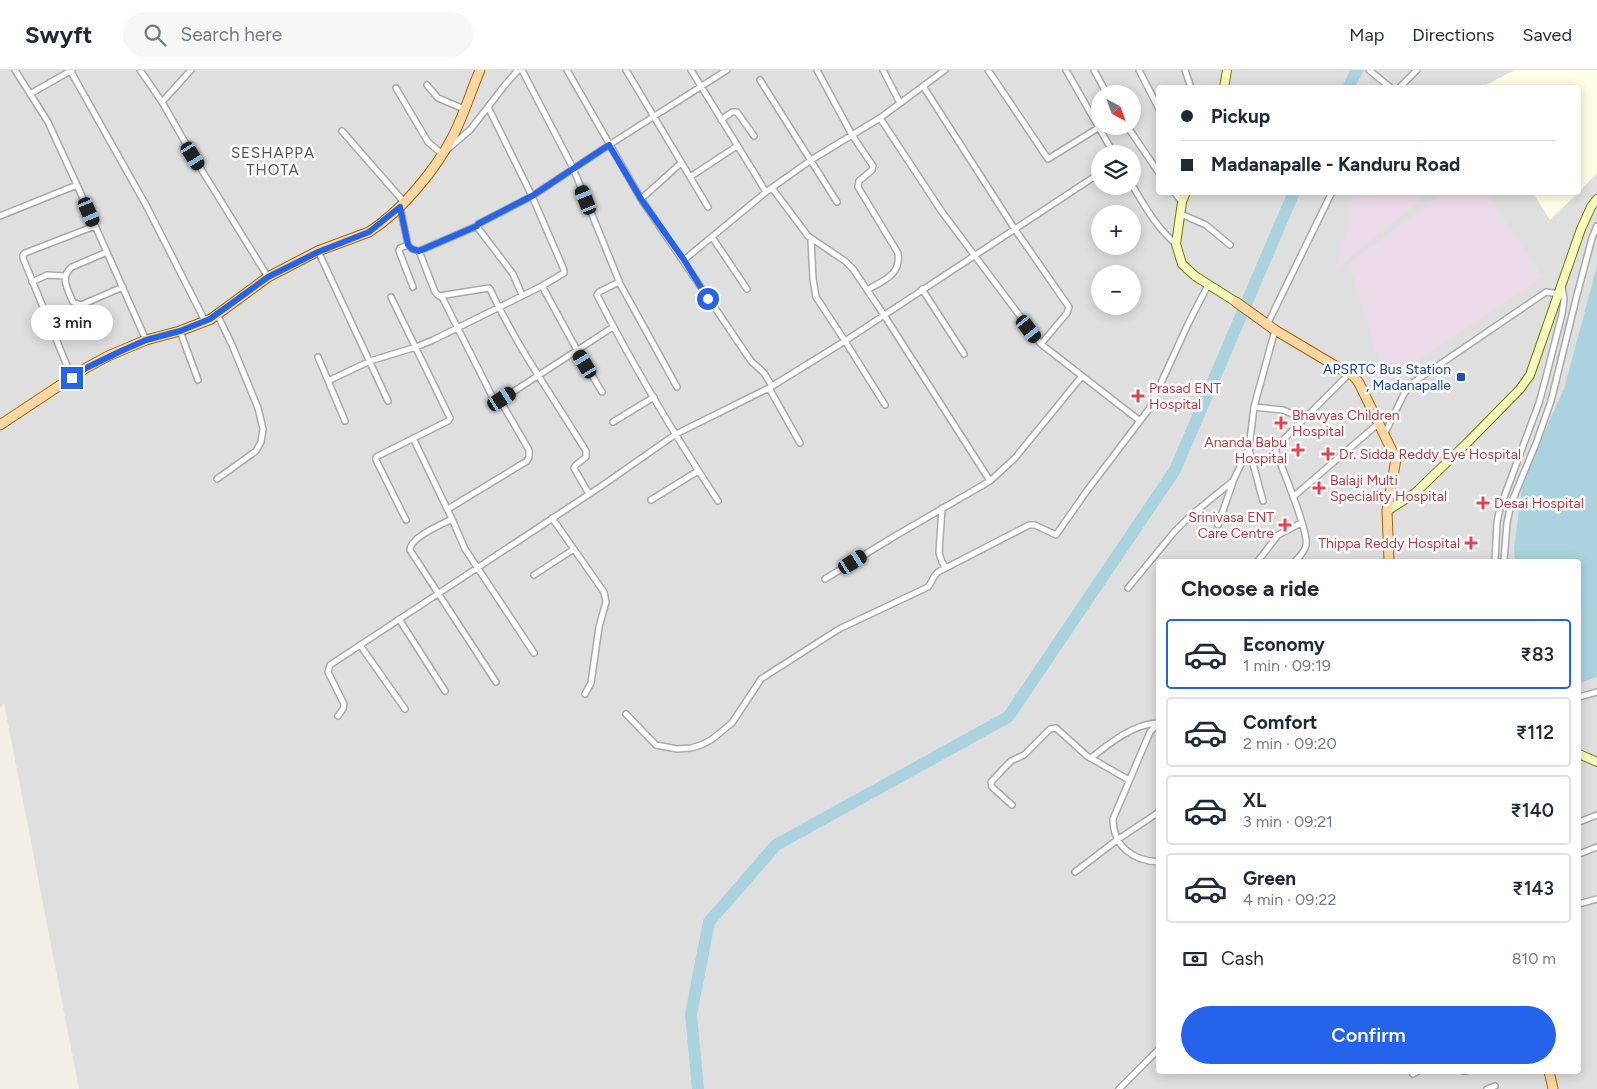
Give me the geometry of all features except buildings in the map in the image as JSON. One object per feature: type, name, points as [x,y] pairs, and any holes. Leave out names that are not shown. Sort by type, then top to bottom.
[{"type":"main road","points":[[0,425],[108,356],[146,340],[180,331],[205,321],[268,277],[318,252],[369,232],[402,204],[443,153],[454,134],[480,70]]},
{"type":"main road","points":[[1236,302],[1275,330],[1353,375],[1359,383],[1396,459],[1386,511],[1389,559]]},
{"type":"main road","points":[[1549,1074],[1552,1089]]},
{"type":"street","points":[[15,70],[48,122],[146,340]]},
{"type":"street","points":[[30,94],[71,70],[147,207],[205,321]]},
{"type":"street","points":[[140,70],[162,102],[268,277]]},
{"type":"street","points":[[181,70],[186,76]]},
{"type":"street","points":[[162,102],[191,70]]},
{"type":"street","points":[[396,88],[428,142],[443,153],[470,130],[518,70]]},
{"type":"street","points":[[522,70],[574,168],[619,282],[677,388]]},
{"type":"street","points":[[567,70],[641,199],[751,361],[764,374],[800,443]]},
{"type":"street","points":[[626,70],[708,207]]},
{"type":"street","points":[[691,70],[766,192]]},
{"type":"street","points":[[342,131],[402,204],[408,245],[412,249],[419,251],[477,226],[532,196],[653,116],[727,70]]},
{"type":"street","points":[[817,70],[852,135],[873,166],[872,170],[859,181],[858,187],[898,253],[898,267],[893,274],[867,290]]},
{"type":"street","points":[[883,70],[900,103]]},
{"type":"street","points":[[684,260],[766,192],[811,160],[880,118],[944,70]]},
{"type":"street","points":[[988,70],[1048,159],[1091,132]]},
{"type":"street","points":[[1066,70],[1091,115]]},
{"type":"street","points":[[1094,70],[1102,85]]},
{"type":"street","points":[[1139,70],[1156,103]]},
{"type":"street","points":[[1185,70],[1190,85]]},
{"type":"street","points":[[1224,85],[1227,70]]},
{"type":"street","points":[[1369,70],[1387,85]]},
{"type":"street","points":[[1402,85],[1417,70]]},
{"type":"street","points":[[760,80],[837,202]]},
{"type":"street","points":[[427,85],[438,98],[464,109]]},
{"type":"street","points":[[923,86],[1014,228],[1069,307],[1068,313],[1040,344]]},
{"type":"street","points":[[328,381],[370,360],[416,347],[562,275],[564,270],[532,196],[488,107]]},
{"type":"street","points":[[721,120],[732,112],[737,112],[754,136]]},
{"type":"street","points":[[880,118],[942,212],[1040,344],[1140,421]]},
{"type":"street","points":[[1133,135],[1156,169]]},
{"type":"street","points":[[690,177],[737,146]]},
{"type":"street","points":[[641,199],[681,163]]},
{"type":"street","points":[[338,716],[344,704],[328,672],[330,665],[589,494],[676,434],[770,387],[845,341],[1091,179]]},
{"type":"street","points":[[0,216],[77,185]]},
{"type":"street","points":[[772,188],[811,240],[845,261],[853,269],[990,481]]},
{"type":"street","points":[[1138,195],[1156,225],[1176,244]]},
{"type":"street","points":[[1176,195],[1182,202]]},
{"type":"street","points":[[1185,195],[1182,202],[1176,244],[1182,264],[1195,276],[1236,302]]},
{"type":"street","points":[[1267,323],[1331,195]]},
{"type":"street","points":[[1386,511],[1415,493],[1520,389],[1530,375],[1581,229],[1591,207],[1597,200]]},
{"type":"street","points":[[1181,214],[1206,225],[1230,245]]},
{"type":"street","points":[[72,378],[32,282],[23,255],[95,226]]},
{"type":"street","points":[[477,226],[513,274],[522,295]]},
{"type":"street","points":[[1504,559],[1507,523],[1512,504],[1538,441],[1551,401],[1582,276],[1597,226]]},
{"type":"street","points":[[712,237],[747,289]]},
{"type":"street","points":[[811,240],[815,293],[885,405]]},
{"type":"street","points":[[408,245],[400,248],[399,252],[413,287]]},
{"type":"street","points":[[419,251],[435,292],[442,297],[492,396],[497,400],[502,401],[613,327]]},
{"type":"street","points":[[107,252],[67,270],[65,284],[74,302],[81,305],[123,287]]},
{"type":"street","points":[[318,252],[388,401]]},
{"type":"street","points":[[32,282],[47,275],[65,276]]},
{"type":"street","points":[[619,282],[599,292],[597,295],[613,327],[654,397],[718,501]]},
{"type":"street","points":[[626,714],[656,745],[677,749],[702,745],[712,740],[732,723],[761,679],[839,629],[928,588],[933,576],[1029,525],[1035,525],[1056,536],[1086,492],[1149,409],[1208,285]]},
{"type":"street","points":[[542,286],[602,392]]},
{"type":"street","points":[[442,297],[489,288],[539,376],[586,451],[586,457],[574,468],[589,494]]},
{"type":"street","points":[[922,290],[964,354]]},
{"type":"street","points":[[1384,435],[1404,394],[1411,384],[1546,292],[1560,290]]},
{"type":"street","points":[[1495,559],[1497,522],[1500,508],[1539,403],[1564,299],[1560,290]]},
{"type":"street","points":[[391,296],[450,418],[448,422],[378,456],[376,460],[406,520]]},
{"type":"street","points":[[216,479],[256,450],[261,442],[263,428],[258,408],[217,314]]},
{"type":"street","points":[[1218,525],[1233,481],[1249,448],[1254,407],[1275,330]]},
{"type":"street","points":[[180,331],[198,380]]},
{"type":"street","points":[[318,357],[346,421]]},
{"type":"street","points":[[1297,559],[1305,550],[1307,541],[1276,452],[1278,444],[1349,374]]},
{"type":"street","points":[[825,579],[990,481],[1015,458],[1082,376]]},
{"type":"street","points":[[613,422],[654,397]]},
{"type":"street","points":[[448,509],[527,461],[529,457],[529,450],[502,401]]},
{"type":"street","points":[[1254,407],[1283,410],[1304,419]]},
{"type":"street","points":[[1293,497],[1379,423]]},
{"type":"street","points":[[413,438],[461,540],[534,653]]},
{"type":"street","points":[[1249,448],[1262,501]]},
{"type":"street","points":[[651,500],[698,471]]},
{"type":"street","points":[[1128,588],[1175,531],[1233,481]]},
{"type":"street","points":[[942,508],[940,553],[946,568]]},
{"type":"street","points":[[552,518],[606,597],[598,627],[591,683],[585,694]]},
{"type":"street","points":[[452,519],[416,538],[409,547],[496,682]]},
{"type":"street","points":[[1260,559],[1278,535],[1301,523]]},
{"type":"street","points":[[534,575],[574,549]]},
{"type":"street","points":[[399,619],[445,691]]},
{"type":"street","points":[[360,645],[405,709]]},
{"type":"street","points":[[1581,696],[1597,692]]},
{"type":"street","points":[[1091,758],[1110,743],[1146,724],[1156,722]]},
{"type":"street","points":[[1156,724],[1150,732],[1113,819],[1113,828],[1117,840],[1136,858],[1147,862],[1156,862]]},
{"type":"street","points":[[1012,804],[992,787],[991,782],[1011,761],[1024,755],[1050,729],[1056,728],[1091,758],[1129,780]]},
{"type":"street","points":[[1581,755],[1597,762]]},
{"type":"street","points":[[1075,872],[1117,840],[1156,814]]},
{"type":"street","points":[[1581,821],[1597,815]]},
{"type":"street","points":[[1581,853],[1597,847]]},
{"type":"street","points":[[1581,903],[1597,899]]},
{"type":"street","points":[[1119,1089],[1156,1052]]},
{"type":"street","points":[[1487,1089],[1495,1086]]},
{"type":"shaded area","points":[[0,70],[1597,70],[1597,1089],[79,1089],[4,703],[0,708]]},
{"type":"shaded area","points":[[1515,70],[1597,70],[1597,173],[1581,190],[1581,85],[1486,85]]},
{"type":"shaded area","points":[[1352,195],[1426,195],[1335,270],[1349,224]]},
{"type":"shaded area","points":[[1442,195],[1487,195],[1542,277],[1386,382],[1349,263]]},
{"type":"shaded area","points":[[1534,195],[1576,195],[1550,220]]},
{"type":"water","points":[[1597,266],[1597,677],[1581,682],[1581,559],[1515,559],[1514,548],[1523,479],[1564,389]]},
{"type":"waterway","points":[[1350,85],[1357,70]]},
{"type":"waterway","points":[[698,1089],[691,1014],[709,922],[776,845],[1008,717],[1175,470],[1293,195]]},
{"type":"place","name":"APSRTC Bus Station , Madanapalle","points":[[1461,377]]},
{"type":"place","name":"Prasad ENT Hospital","points":[[1138,396]]},
{"type":"place","name":"Bhavyas Children Hospital","points":[[1281,423]]},
{"type":"place","name":"Ananda Babu Hospital","points":[[1298,450]]},
{"type":"place","name":"Dr. Sidda Reddy Eye Hospital","points":[[1328,454]]},
{"type":"place","name":"Balaji Multi Speciality Hospital","points":[[1319,488]]},
{"type":"place","name":"Desai Hospital","points":[[1483,503]]},
{"type":"place","name":"Srinivasa ENT Care Centre","points":[[1285,525]]},
{"type":"place","name":"Thippa Reddy Hospital","points":[[1471,543]]},
{"type":"district","name":"SESHAPPA THOTA","points":[[273,162]]},
{"type":"route","points":[[72,378],[108,356],[146,340],[180,331],[210,319],[268,277],[318,252],[369,232],[400,207],[408,245],[415,251],[419,251],[477,226],[532,196],[609,145],[641,199],[684,260],[708,299]]}]
